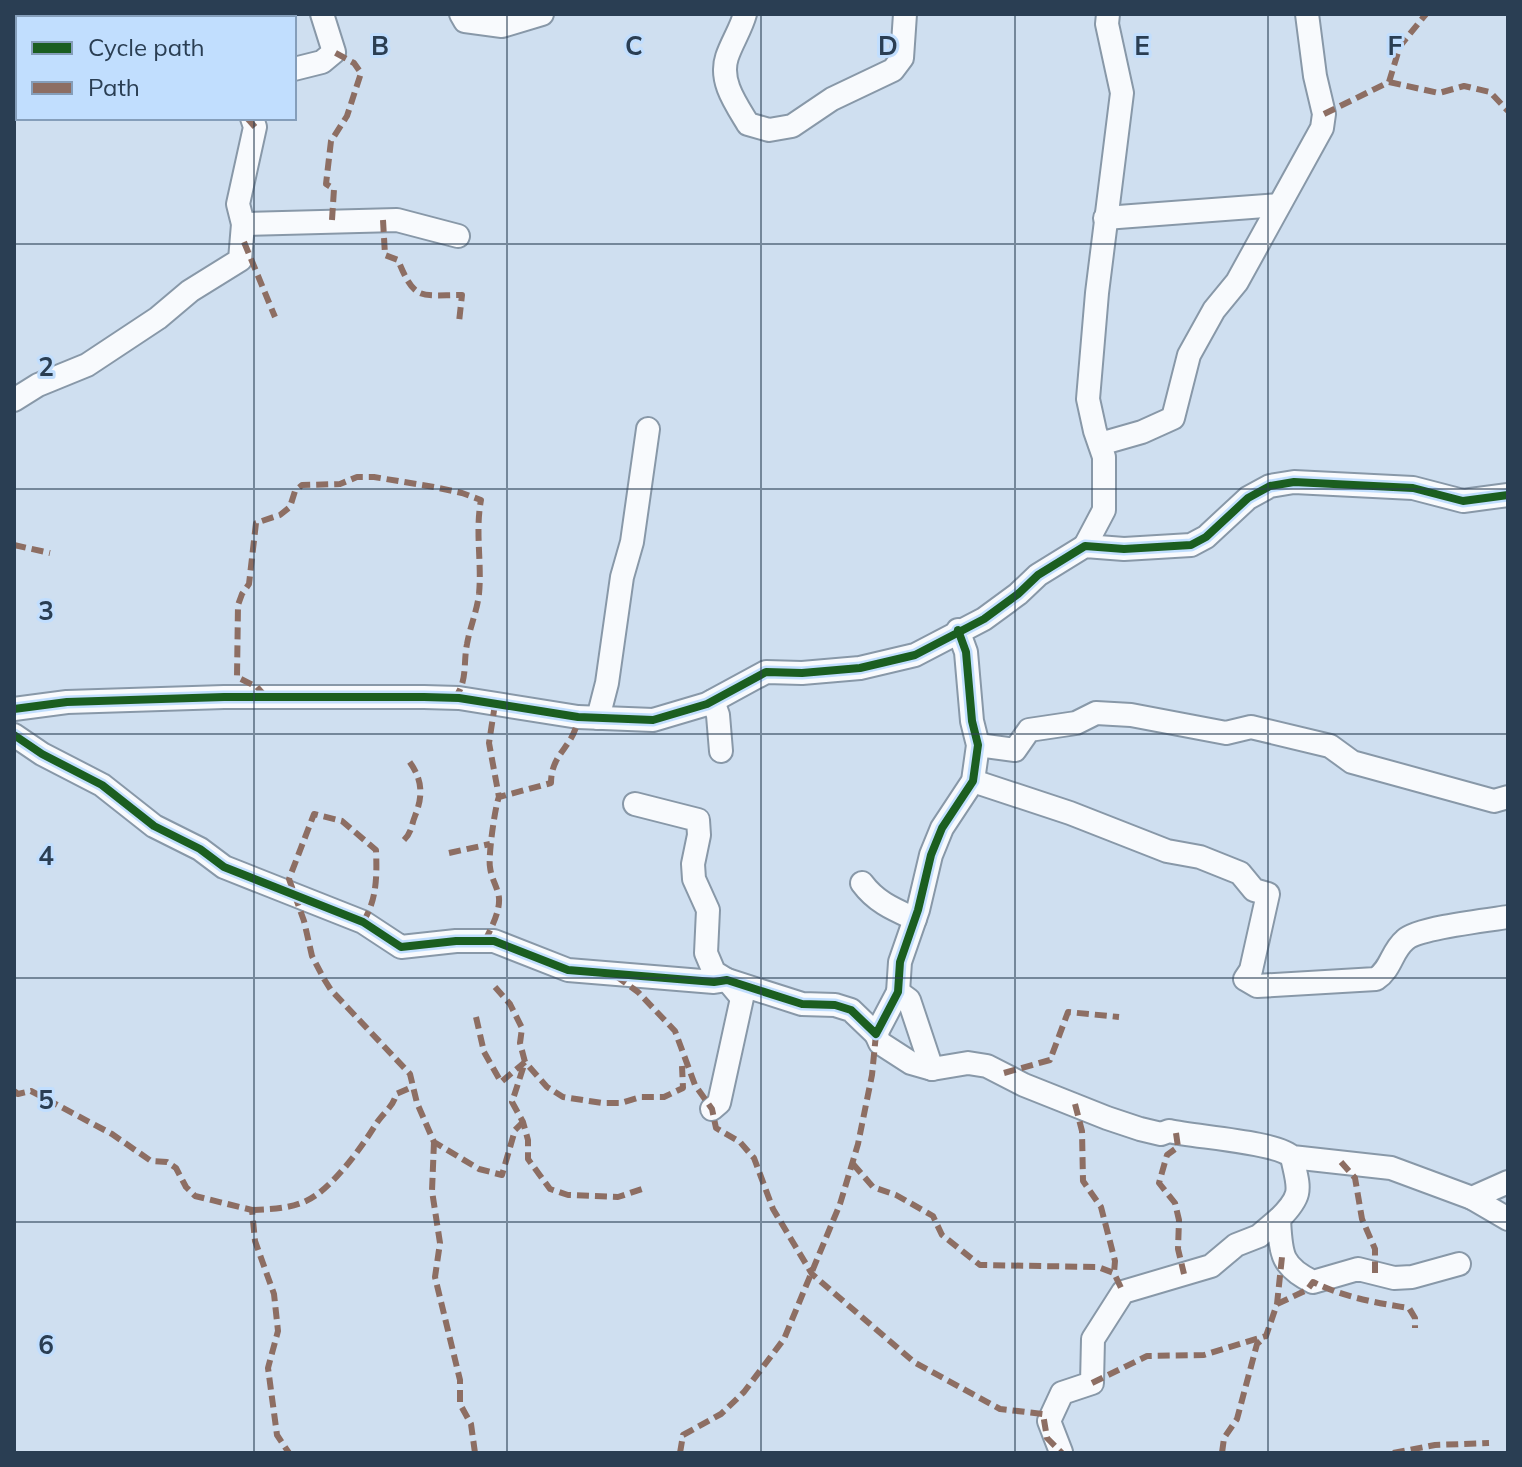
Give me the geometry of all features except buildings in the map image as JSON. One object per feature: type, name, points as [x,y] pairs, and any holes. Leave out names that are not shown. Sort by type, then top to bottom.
[{"type":"street","points":[[296,68],[322,62],[334,52],[322,14]]},
{"type":"street","points":[[461,14],[465,21],[473,24],[502,26],[542,14]]},
{"type":"street","points":[[745,14],[724,72],[732,98],[748,124],[769,130],[792,126],[832,99],[893,70],[902,58],[905,14]]},
{"type":"street","points":[[14,709],[67,702],[224,697],[424,697],[459,698],[598,718],[653,720],[713,701],[766,672],[802,673],[860,668],[915,655],[984,619],[1038,575],[1085,546],[1104,510],[1104,457],[1088,399],[1105,218],[1122,93],[1107,24],[1108,14]]},
{"type":"street","points":[[1100,444],[1142,432],[1173,418],[1189,355],[1214,310],[1237,282],[1323,122],[1307,14]]},
{"type":"street","points":[[14,400],[38,385],[87,365],[158,318],[190,291],[240,260],[243,233],[238,204],[247,152],[255,127],[253,120]]},
{"type":"street","points":[[1105,218],[1279,205]]},
{"type":"street","points":[[243,233],[282,223],[397,220],[458,236]]},
{"type":"street","points":[[598,718],[607,683],[622,577],[632,542],[648,429]]},
{"type":"street","points":[[1085,546],[1124,549],[1191,545],[1206,537],[1248,498],[1270,486],[1294,482],[1413,488],[1463,501],[1508,495]]},
{"type":"street","points":[[876,1034],[898,992],[900,962],[936,841],[973,781],[978,745],[972,721],[966,652],[958,630]]},
{"type":"street","points":[[713,701],[718,715],[721,751]]},
{"type":"street","points":[[978,745],[1015,750],[1029,730],[1076,723],[1096,713],[1131,715],[1226,733],[1251,727],[1330,746],[1352,762],[1394,774],[1494,801],[1508,797]]},
{"type":"street","points":[[14,735],[42,754],[102,785],[154,826],[200,849],[224,867],[363,922],[401,947],[456,941],[494,941],[568,970],[714,982],[727,980]]},
{"type":"street","points":[[973,781],[1070,813],[1167,851],[1200,857],[1240,873],[1254,890],[1268,894],[1251,970],[1245,979],[1257,986],[1376,979],[1386,971],[1396,949],[1406,938],[1422,932],[1508,917]]},
{"type":"street","points":[[635,804],[698,820],[699,835],[693,864],[694,879],[708,910],[706,953],[714,972],[727,980],[802,1004],[835,1005],[851,1010],[876,1034],[880,1043],[911,1063],[932,1069],[968,1063],[987,1066],[1024,1085],[1140,1129],[1286,1150],[1292,1157],[1299,1191],[1279,1219],[1259,1236],[1236,1245],[1211,1266],[1123,1292],[1093,1339],[1092,1383],[1062,1393],[1049,1421],[1061,1452]]},
{"type":"street","points":[[862,883],[871,896],[915,919]]},
{"type":"street","points":[[712,1109],[719,1103],[742,998],[727,980]]},
{"type":"street","points":[[898,992],[909,1000],[932,1069]]},
{"type":"street","points":[[1292,1157],[1391,1168],[1472,1198],[1508,1219]]},
{"type":"street","points":[[1472,1198],[1508,1182]]},
{"type":"street","points":[[1279,1219],[1282,1257],[1296,1273],[1313,1282],[1358,1269],[1394,1278],[1412,1277],[1459,1264]]},
{"type":"marked path","points":[[1324,114],[1389,82],[1400,46],[1426,14]]},
{"type":"marked path","points":[[332,220],[334,189],[326,184],[331,141],[347,116],[361,73],[354,63],[334,52]]},
{"type":"marked path","points":[[1389,82],[1439,93],[1464,86],[1490,92],[1508,111]]},
{"type":"marked path","points":[[249,120],[255,127]]},
{"type":"marked path","points":[[383,220],[385,255],[398,260],[415,290],[428,295],[462,295],[459,322]]},
{"type":"marked path","points":[[244,242],[275,317]]},
{"type":"marked path","points":[[265,696],[257,687],[237,677],[238,605],[249,584],[256,523],[280,515],[290,507],[295,491],[302,485],[340,484],[357,477],[374,477],[462,493],[481,500],[479,594],[467,644],[463,678],[455,698]]},
{"type":"marked path","points":[[14,545],[50,553]]},
{"type":"marked path","points":[[495,704],[489,743],[499,797]]},
{"type":"marked path","points":[[485,941],[499,903],[490,861],[499,797],[551,783],[555,764],[573,736],[578,717]]},
{"type":"marked path","points":[[404,840],[411,829],[420,795],[419,781],[409,761]]},
{"type":"marked path","points":[[363,922],[374,896],[376,850],[342,821],[314,814],[289,879],[312,956],[331,990],[410,1074],[417,1103],[434,1142],[479,1169],[502,1175],[515,1130],[523,1122]]},
{"type":"marked path","points":[[449,853],[490,844]]},
{"type":"marked path","points":[[616,976],[638,992],[675,1031],[695,1085],[712,1109],[716,1128],[740,1142],[754,1158],[773,1209],[812,1274],[914,1362],[1000,1409],[1043,1414],[1047,1438],[1062,1453]]},
{"type":"marked path","points":[[495,987],[510,1004],[522,1028],[520,1043],[525,1062],[512,1102],[523,1122],[528,1140],[528,1159],[550,1189],[568,1195],[618,1197],[645,1188]]},
{"type":"marked path","points":[[1004,1073],[1050,1060],[1068,1012],[1119,1017]]},
{"type":"marked path","points":[[476,1017],[484,1052],[501,1082],[525,1062],[547,1087],[563,1097],[602,1103],[664,1097],[683,1088],[682,1066]]},
{"type":"marked path","points":[[680,1453],[683,1435],[721,1414],[744,1392],[784,1339],[840,1204],[858,1144],[872,1075],[876,1034]]},
{"type":"marked path","points":[[252,1210],[293,1206],[326,1188],[354,1156],[391,1106],[396,1094],[412,1087]]},
{"type":"marked path","points":[[14,1091],[18,1094],[31,1091],[112,1134],[151,1161],[167,1162],[176,1168],[195,1196],[252,1210],[255,1241],[274,1294],[278,1331],[268,1368],[277,1435],[289,1453]]},
{"type":"marked path","points":[[1075,1104],[1082,1131],[1083,1181],[1101,1207],[1115,1261],[1114,1273]]},
{"type":"marked path","points":[[1176,1133],[1178,1147],[1167,1155],[1159,1183],[1175,1203],[1179,1220],[1178,1249],[1184,1274]]},
{"type":"marked path","points":[[434,1142],[432,1191],[440,1243],[435,1277],[460,1380],[460,1404],[471,1424],[475,1453]]},
{"type":"marked path","points":[[1341,1162],[1355,1178],[1362,1219],[1375,1249],[1375,1273]]},
{"type":"marked path","points":[[853,1164],[873,1187],[896,1195],[933,1216],[942,1235],[980,1265],[1098,1267],[1114,1273],[1123,1292]]},
{"type":"marked path","points":[[1092,1383],[1147,1356],[1204,1355],[1266,1336],[1277,1304],[1282,1257]]},
{"type":"marked path","points":[[1277,1304],[1307,1290],[1313,1282],[1348,1296],[1409,1308],[1415,1318],[1415,1328]]},
{"type":"marked path","points":[[1222,1453],[1224,1438],[1237,1419],[1257,1344],[1266,1336]]},
{"type":"marked path","points":[[1393,1453],[1435,1445],[1489,1443]]},
{"type":"cycle path","points":[[14,709],[67,702],[224,697],[424,697],[459,698],[578,717],[653,720],[707,704],[766,672],[802,673],[860,668],[915,655],[984,619],[1038,575],[1085,546],[1124,549],[1191,545],[1206,537],[1248,498],[1270,486],[1294,482],[1413,488],[1463,501],[1508,495]]},
{"type":"cycle path","points":[[14,735],[42,754],[102,785],[154,826],[200,849],[224,867],[363,922],[401,947],[456,941],[494,941],[568,970],[714,982],[727,980],[802,1004],[835,1005],[851,1010],[876,1034],[898,992],[900,962],[918,910],[931,855],[942,828],[973,781],[978,745],[972,721],[966,652],[958,630]]}]
